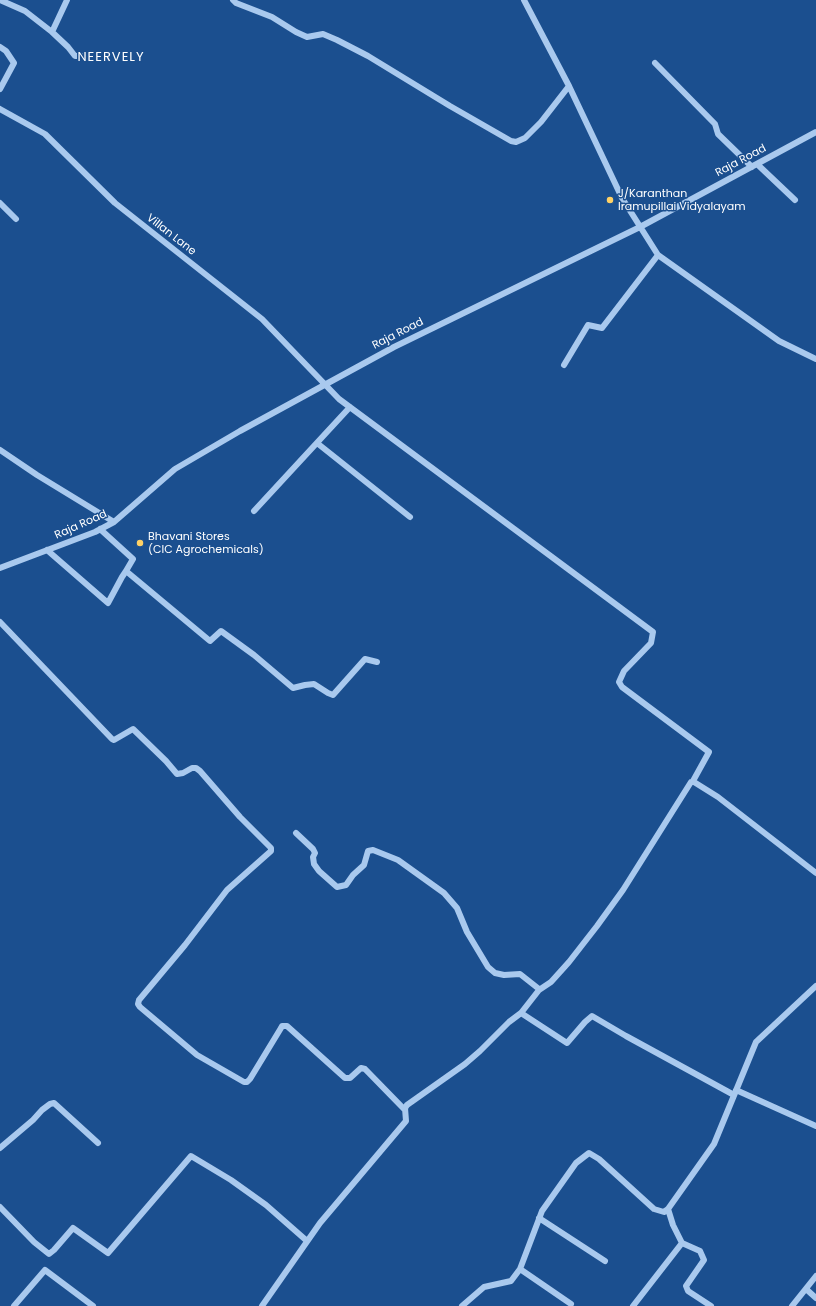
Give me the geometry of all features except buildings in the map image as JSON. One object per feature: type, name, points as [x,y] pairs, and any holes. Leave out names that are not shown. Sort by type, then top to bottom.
[{"type":"street","points":[[0,0],[25,11],[52,32],[75,56],[81,56]]},
{"type":"street","points":[[52,32],[67,0]]},
{"type":"street","points":[[233,0],[236,3],[272,17],[307,37],[323,34],[337,40],[368,56],[511,141],[516,142],[524,138],[541,122],[569,86]]},
{"type":"street","points":[[524,0],[569,86],[622,198],[658,255],[779,341],[816,359]]},
{"type":"street","points":[[0,47],[6,51],[14,63],[0,90]]},
{"type":"street","points":[[655,63],[715,124],[718,134],[795,200]]},
{"type":"street","name":"Villan Lane","points":[[0,109],[45,134],[115,204],[262,319],[324,385],[350,407],[653,632],[651,643],[624,671],[619,682],[622,687],[709,752],[693,781]]},
{"type":"street","name":"Raja Road","points":[[0,568],[100,529],[114,522],[175,468],[240,430],[394,347],[640,227],[816,132]]},
{"type":"street","points":[[0,203],[16,219]]},
{"type":"street","points":[[564,365],[588,325],[602,328],[658,255]]},
{"type":"street","points":[[254,510],[350,407]]},
{"type":"street","points":[[317,443],[410,517]]},
{"type":"street","points":[[0,450],[37,475],[114,522]]},
{"type":"street","points":[[47,550],[108,603],[133,559],[100,529]]},
{"type":"street","points":[[126,571],[210,641],[221,631],[259,659],[293,688],[305,684],[314,684],[328,694],[333,695],[365,659],[377,662]]},
{"type":"street","points":[[0,622],[112,739],[114,740],[133,729],[166,761],[177,774],[183,774],[192,768],[200,770],[230,806],[271,848],[271,850],[227,890],[185,945],[138,1000],[140,1007],[197,1055],[244,1082],[247,1082],[250,1079],[280,1028],[282,1026],[287,1026],[345,1078],[350,1078],[360,1068],[364,1069],[405,1110]]},
{"type":"street","points":[[262,1306],[320,1223],[406,1121],[406,1105],[465,1064],[480,1051],[509,1022],[521,1013],[540,989],[550,982],[569,962],[623,890],[693,781],[718,798],[816,873]]},
{"type":"street","points":[[296,833],[313,849],[315,854],[313,857],[314,864],[319,871],[337,886],[346,885],[364,864],[368,852],[373,850],[398,860],[444,893],[457,908],[467,932],[488,967],[495,973],[504,976],[520,974],[540,989]]},
{"type":"street","points":[[462,1306],[484,1286],[511,1281],[520,1269],[542,1211],[576,1163],[589,1153],[599,1159],[654,1209],[664,1212],[668,1209],[714,1144],[756,1042],[816,986]]},
{"type":"street","points":[[521,1013],[567,1043],[592,1016],[626,1036],[735,1092],[816,1126]]},
{"type":"street","points":[[0,1148],[50,1104],[54,1104],[98,1143]]},
{"type":"street","points":[[0,1208],[34,1242],[49,1254],[73,1228],[108,1253],[191,1156],[237,1184],[266,1205],[308,1241]]},
{"type":"street","points":[[668,1209],[673,1225],[682,1243],[700,1252],[704,1260],[686,1286],[688,1291],[711,1306]]},
{"type":"street","points":[[539,1218],[605,1261]]},
{"type":"street","points":[[633,1306],[682,1243]]},
{"type":"street","points":[[520,1269],[571,1304]]},
{"type":"street","points":[[14,1306],[45,1270],[94,1306]]},
{"type":"street","points":[[792,1306],[816,1276]]},
{"type":"street","points":[[806,1288],[816,1298]]},
{"type":"place","name":"J/Karanthan Iramupillai Vidyalayam","points":[[610,200]]},
{"type":"place","name":"Bhavani Stores (CIC Agrochemicals)","points":[[140,543]]},
{"type":"district","name":"NEERVELY","points":[[111,58]]}]
